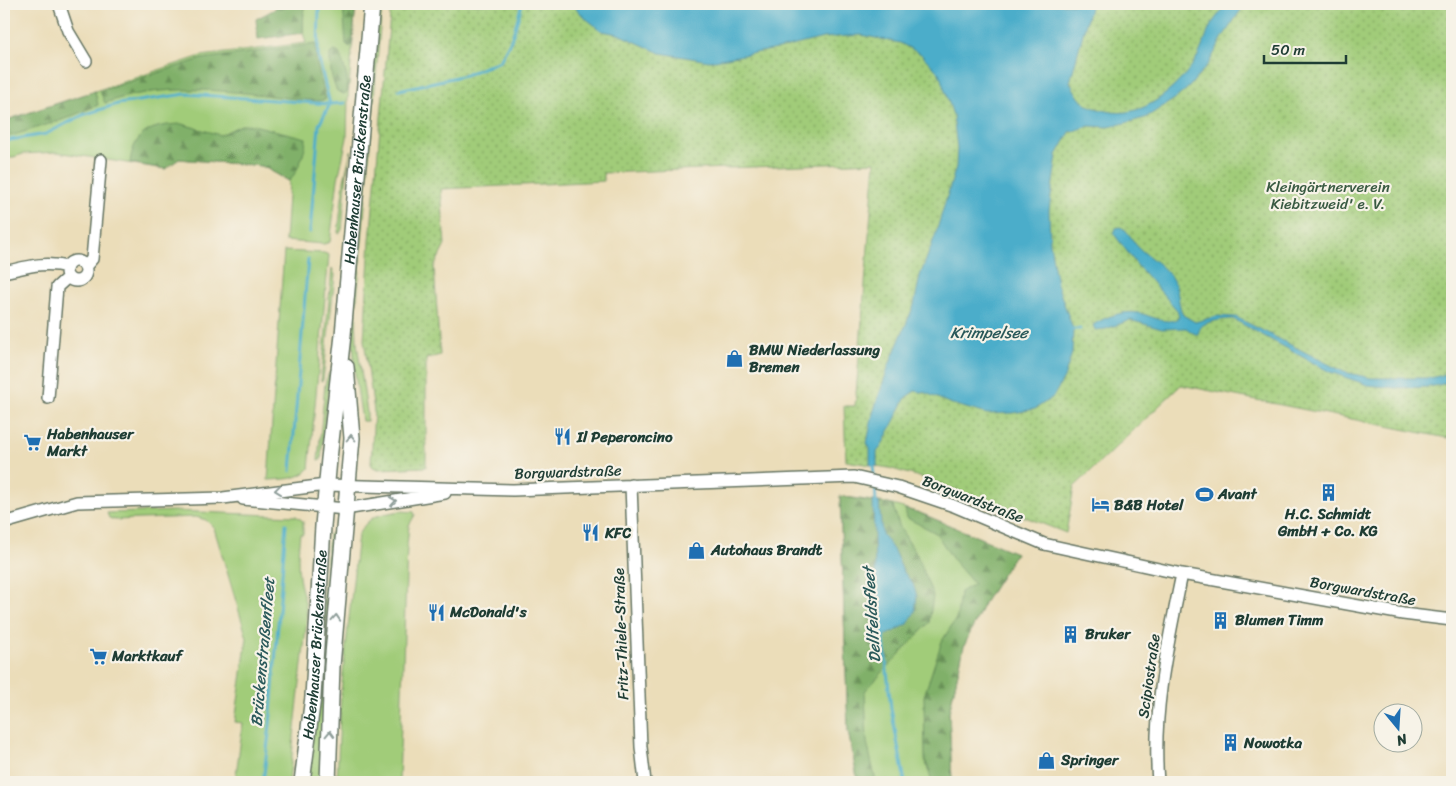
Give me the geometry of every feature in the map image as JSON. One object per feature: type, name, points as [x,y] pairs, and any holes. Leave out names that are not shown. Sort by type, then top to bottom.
[{"type":"main road","name":"Habenhauser Brückenstraße","points":[[302,782],[313,698],[324,507],[343,335],[372,4]]},
{"type":"main road","name":"Habenhauser Brückenstraße","points":[[328,782],[332,666],[352,438],[343,335]]},
{"type":"street","points":[[59,4],[68,31],[86,61]]},
{"type":"street","points":[[4,272],[44,263],[55,264],[68,272],[73,281],[83,279],[85,266],[92,259],[101,160]]},
{"type":"street","points":[[48,398],[56,287],[68,272]]},
{"type":"street","name":"Borgwardstraße","points":[[347,486],[513,490],[857,478],[890,485],[954,506],[1044,544],[1182,574],[1403,614],[1452,620]]},
{"type":"street","points":[[4,523],[70,503],[84,501],[223,498],[326,485],[347,486]]},
{"type":"street","name":"Fritz-Thiele-Straße","points":[[631,485],[641,747],[645,782]]},
{"type":"street","name":"Borgwardstraße","points":[[345,509],[475,488]]},
{"type":"street","points":[[223,498],[345,509]]},
{"type":"street","name":"Scipiostraße","points":[[1158,782],[1156,741],[1159,702],[1163,671],[1182,574]]},
{"type":"green space","points":[[277,4],[304,4],[303,33],[258,39],[256,19],[275,9]]},
{"type":"green space","points":[[304,4],[356,4],[348,98],[347,138],[338,179],[330,242],[324,244],[285,241],[289,181],[262,166],[179,159],[165,169],[57,152],[23,154],[4,160],[4,121],[201,56],[306,43],[303,33]]},
{"type":"green space","points":[[343,4],[356,4],[352,44],[350,47],[346,44]]},
{"type":"green space","points":[[377,4],[382,4],[356,311],[357,343],[367,412],[367,421],[362,421],[355,374],[352,323]]},
{"type":"green space","name":"Kleingärtnerverein Kiebitzweid' e. V.","points":[[391,4],[1452,4],[1452,435],[1447,438],[1181,385],[1074,487],[1066,533],[933,481],[889,468],[846,461],[844,406],[855,406],[875,162],[603,173],[604,181],[441,189],[445,245],[434,267],[440,355],[426,359],[426,467],[378,469],[373,467],[371,464],[374,411],[364,340],[370,241]]},
{"type":"green space","points":[[316,44],[316,61],[326,99],[319,101],[238,92],[184,90],[157,91],[131,95],[105,103],[100,91],[201,59]]},
{"type":"green space","points":[[335,51],[339,53],[347,77],[347,92],[344,94],[337,91],[332,77],[330,54]]},
{"type":"green space","points":[[95,91],[98,105],[62,120],[4,138],[4,121]]},
{"type":"green space","points":[[182,124],[220,135],[241,125],[253,125],[306,138],[306,143],[298,167],[289,181],[262,166],[179,159],[165,169],[130,163],[136,144],[146,132],[162,126]]},
{"type":"green space","points":[[352,150],[347,172],[342,229],[338,233],[344,181]]},
{"type":"green space","points":[[284,251],[324,253],[329,255],[309,469],[296,477],[268,480]]},
{"type":"green space","points":[[332,268],[335,275],[323,380],[321,381]]},
{"type":"green space","points":[[329,372],[321,460],[318,460],[325,384]]},
{"type":"green space","points":[[840,496],[886,503],[920,513],[1016,553],[984,603],[964,646],[949,712],[952,782],[858,782],[848,731]]},
{"type":"green space","points":[[840,496],[893,506],[900,528],[917,555],[933,596],[929,623],[865,691],[867,742],[876,782],[858,782],[848,731]]},
{"type":"green space","points":[[905,509],[920,513],[1016,553],[984,603],[964,646],[949,712],[952,782],[932,782],[925,759],[924,696],[942,641],[957,617],[960,592],[974,584],[954,561],[936,533],[907,518]]},
{"type":"green space","points":[[174,511],[296,516],[303,521],[303,534],[300,534],[299,540],[298,564],[307,619],[289,782],[235,782],[243,723],[235,722],[247,638],[214,528],[206,520],[196,517],[115,520],[109,518],[107,513]]},
{"type":"green space","points":[[401,511],[414,512],[415,515],[409,525],[407,546],[399,782],[337,782],[341,692],[358,535],[371,519]]},
{"type":"green space","points":[[329,534],[333,534],[326,617],[323,782],[308,782]]},
{"type":"water","name":"Krimpelsee","points":[[572,4],[1091,4],[1070,82],[1080,99],[1088,105],[1120,113],[1146,106],[1158,100],[1169,91],[1195,61],[1211,25],[1227,4],[1245,4],[1224,35],[1209,63],[1188,88],[1176,98],[1145,118],[1109,127],[1089,126],[1070,132],[1057,155],[1049,210],[1050,244],[1057,284],[1073,329],[1072,353],[1064,378],[1053,397],[1035,409],[1013,413],[987,414],[915,391],[906,397],[877,452],[877,467],[870,465],[870,449],[867,443],[873,413],[889,365],[914,305],[920,276],[935,236],[956,167],[957,148],[953,115],[939,73],[921,54],[900,43],[861,35],[823,38],[783,48],[709,61],[660,53],[618,34],[602,31],[584,17]]},
{"type":"water","points":[[1120,227],[1128,233],[1138,247],[1171,276],[1176,286],[1183,315],[1195,322],[1218,316],[1236,317],[1344,372],[1371,378],[1430,378],[1452,373],[1452,382],[1429,387],[1395,388],[1368,385],[1330,372],[1233,319],[1207,323],[1201,327],[1198,334],[1186,328],[1162,329],[1130,320],[1106,329],[1095,330],[1093,325],[1103,319],[1121,313],[1133,312],[1165,321],[1175,320],[1179,317],[1177,310],[1137,265],[1114,234],[1116,228]]},
{"type":"water","points":[[873,501],[879,502],[882,534],[894,551],[903,571],[913,584],[917,596],[915,612],[908,624],[887,635],[880,635]]},
{"type":"waterway","points":[[319,4],[318,56],[330,104]]},
{"type":"waterway","points":[[399,90],[465,75],[500,61],[512,38],[522,4]]},
{"type":"waterway","points":[[4,141],[46,134],[83,115],[118,104],[186,94],[330,104],[345,103]]},
{"type":"waterway","name":"Brückenstraßenfleet","points":[[310,232],[319,125],[330,104]]},
{"type":"waterway","name":"Brückenstraßenfleet","points":[[291,471],[308,259]]},
{"type":"waterway","points":[[1073,329],[1080,329]]},
{"type":"waterway","name":"Dellfeldsfleet","points":[[873,462],[874,479]]},
{"type":"waterway","name":"Dellfeldsfleet","points":[[875,485],[876,504]]},
{"type":"waterway","name":"Brückenstraßenfleet","points":[[263,782],[270,725],[286,524]]},
{"type":"waterway","name":"Dellfeldsfleet","points":[[883,632],[891,709],[905,782]]},
{"type":"place","name":"BMW Niederlassung Bremen","points":[[735,359]]},
{"type":"place","name":"Il Peperoncino","points":[[563,437]]},
{"type":"place","name":"Habenhauser Markt","points":[[33,443]]},
{"type":"place","name":"H.C. Schmidt GmbH + Co. KG","points":[[1328,493]]},
{"type":"place","name":"Avant","points":[[1204,494]]},
{"type":"place","name":"B&B Hotel","points":[[1100,505]]},
{"type":"place","name":"KFC","points":[[591,533]]},
{"type":"place","name":"Autohaus Brandt","points":[[697,550]]},
{"type":"place","name":"McDonald's","points":[[436,612]]},
{"type":"place","name":"Blumen Timm","points":[[1221,620]]},
{"type":"place","name":"Bruker","points":[[1071,634]]},
{"type":"place","name":"Marktkauf","points":[[98,656]]},
{"type":"place","name":"Nowotka","points":[[1230,743]]},
{"type":"place","name":"Springer","points":[[1047,760]]}]
